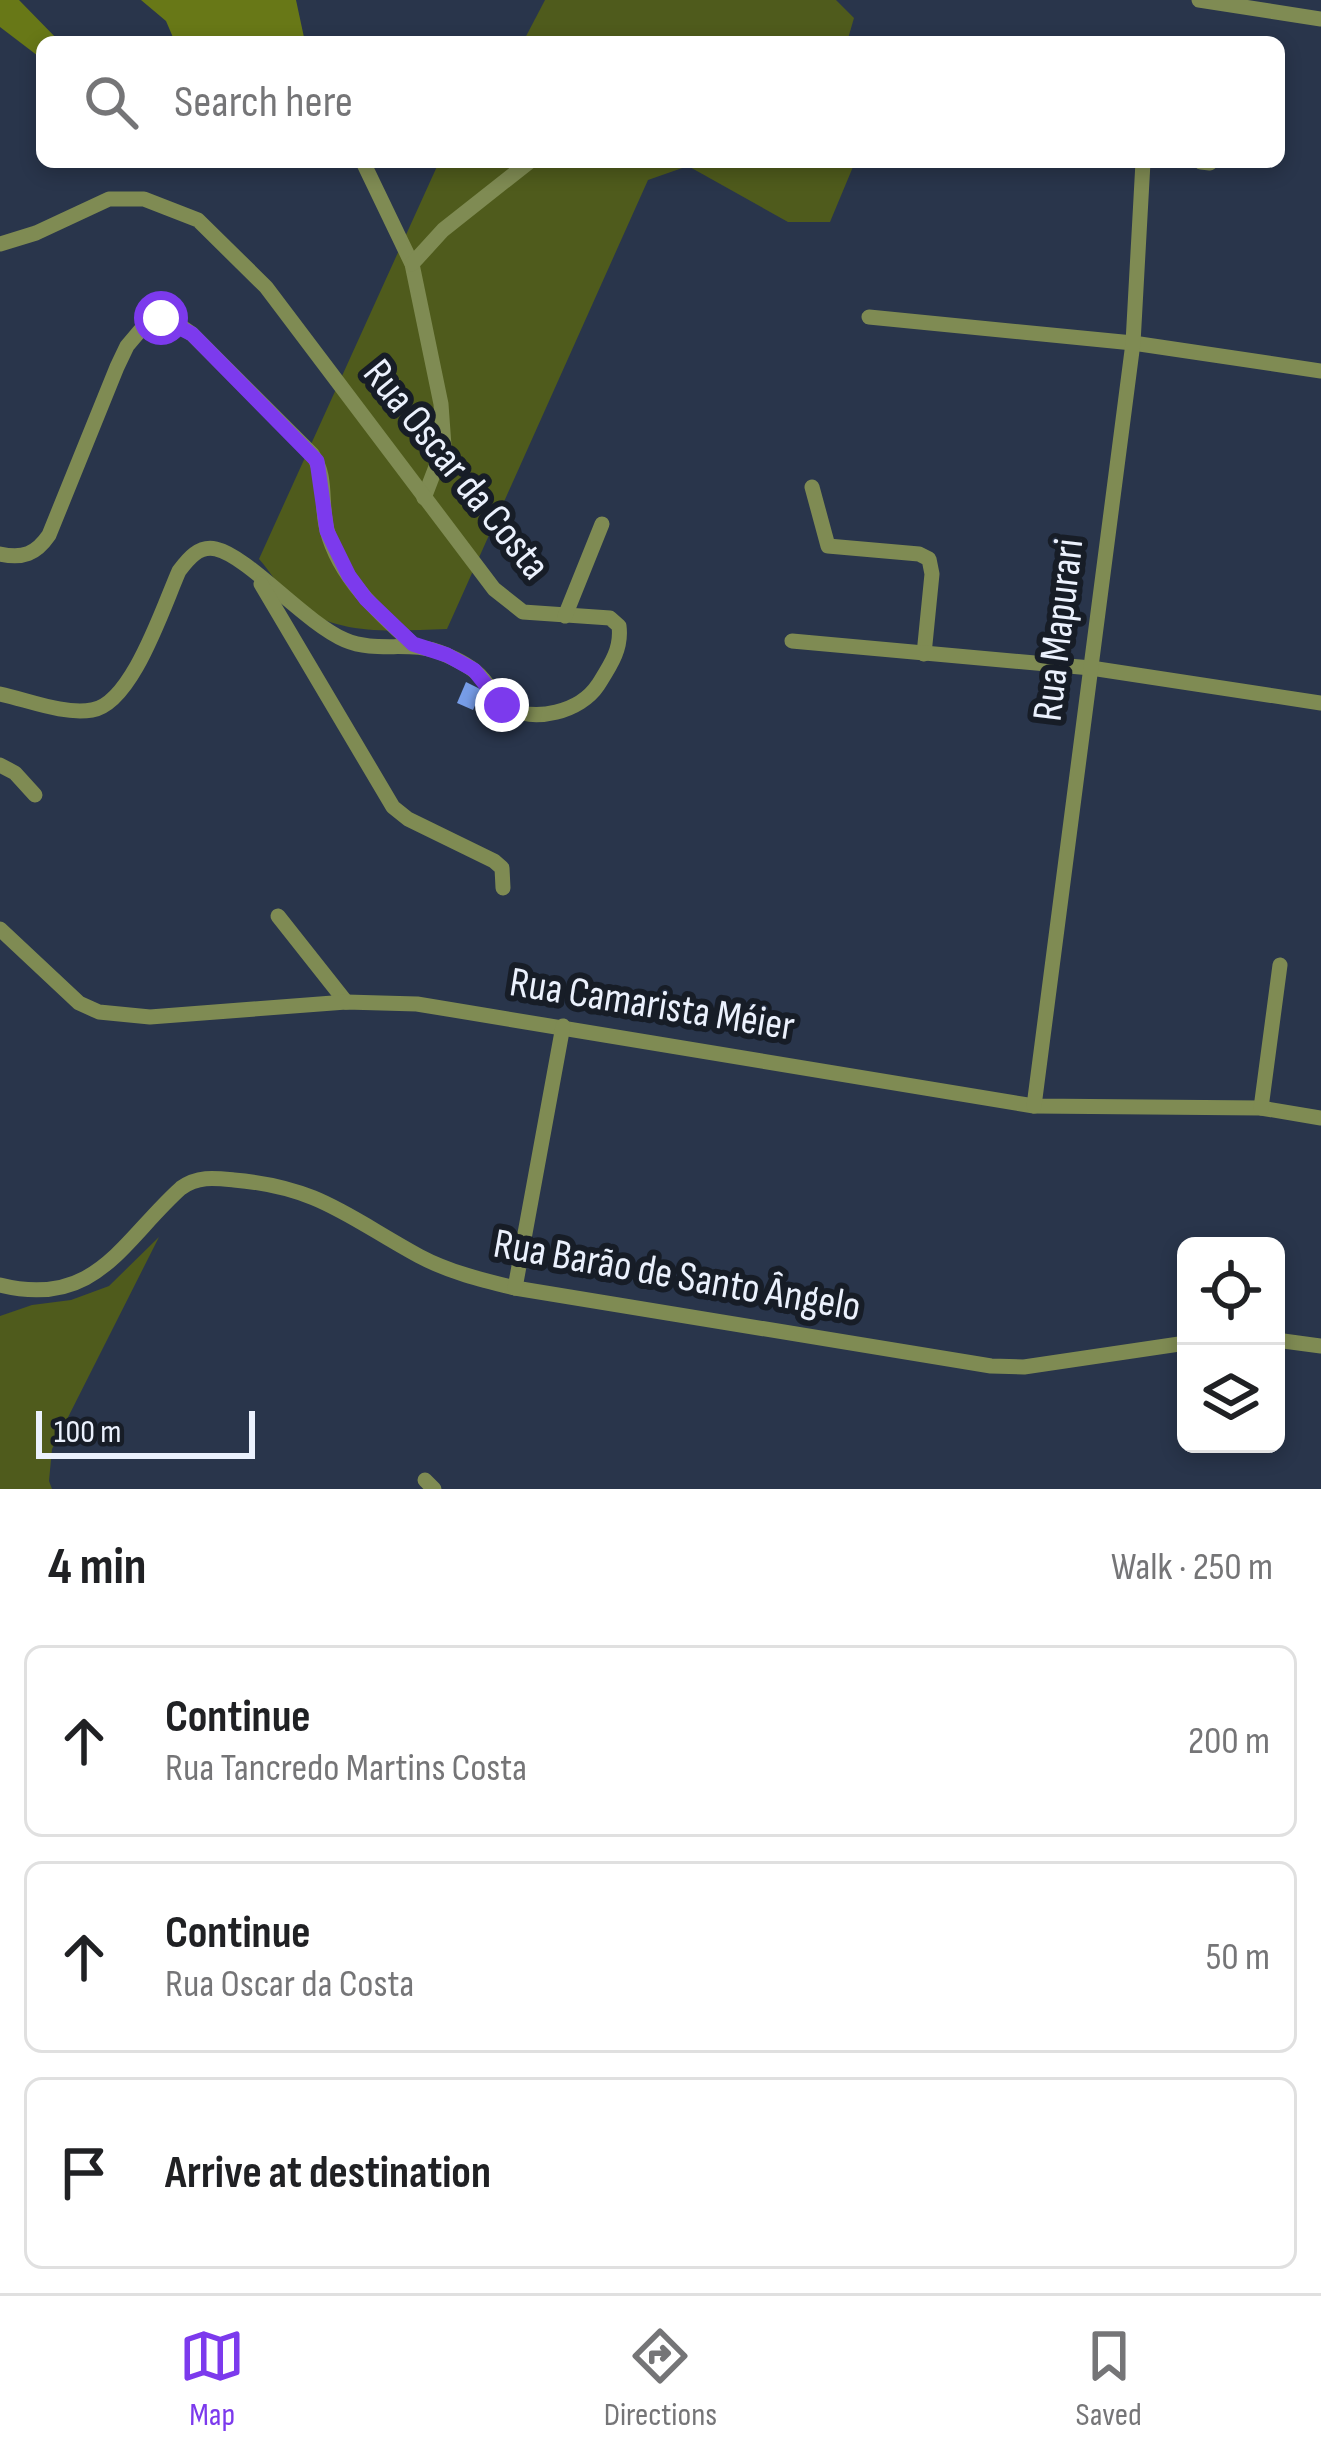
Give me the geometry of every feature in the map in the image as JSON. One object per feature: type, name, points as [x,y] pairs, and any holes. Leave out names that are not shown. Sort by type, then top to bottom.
[{"type":"street","points":[[1199,0],[1321,19]]},
{"type":"street","points":[[366,168],[412,264],[446,431],[424,498]]},
{"type":"street","points":[[412,264],[443,230],[521,168]]},
{"type":"street","name":"Rua Mapurari","points":[[1034,1106],[1132,343],[1143,168]]},
{"type":"street","name":"Rua Oscar da Costa","points":[[0,244],[110,199],[144,199],[198,220],[266,287],[509,603],[523,612],[610,618],[619,626],[621,640],[594,692],[578,704],[555,712],[509,708],[463,663],[413,644],[370,647],[347,641],[215,548],[188,559],[127,685],[107,706],[80,711],[0,694]]},
{"type":"street","points":[[869,317],[1132,343],[1321,371]]},
{"type":"street","points":[[0,554],[25,556],[39,550],[50,535],[127,346],[149,320],[161,318],[192,334],[312,454],[320,470],[325,521],[336,553],[366,599],[413,644]]},
{"type":"street","points":[[812,487],[829,546],[919,554],[929,560],[932,574],[924,654]]},
{"type":"street","points":[[565,616],[602,524]]},
{"type":"street","points":[[256,576],[393,807],[494,861],[502,868],[503,888]]},
{"type":"street","points":[[792,641],[1091,668],[1321,703]]},
{"type":"street","points":[[0,764],[35,795]]},
{"type":"street","points":[[278,916],[346,1002]]},
{"type":"street","name":"Rua Camarista Méier","points":[[0,928],[79,1004],[99,1012],[150,1017],[346,1002],[418,1004],[1034,1106],[1261,1108],[1321,1118]]},
{"type":"street","points":[[1261,1108],[1280,965]]},
{"type":"street","points":[[515,1288],[562,1026]]},
{"type":"street","name":"Rua Barão de Santo Ângelo","points":[[0,1286],[50,1288],[86,1279],[112,1262],[181,1188],[211,1178],[309,1193],[419,1257],[515,1288],[991,1366],[1024,1367],[1177,1344]]},
{"type":"street","points":[[1285,1341],[1321,1346]]},
{"type":"green space","points":[[0,0],[19,0],[54,36],[36,36],[36,54],[0,27]]},
{"type":"green space","points":[[141,0],[296,0],[304,36],[172,36],[166,21]]},
{"type":"green space","points":[[545,0],[836,0],[854,18],[849,36],[526,36]]},
{"type":"green space","points":[[436,168],[682,168],[648,180],[447,629],[388,630],[331,622],[296,604],[259,559]]},
{"type":"green space","points":[[692,168],[852,168],[830,222],[788,222]]},
{"type":"green space","points":[[159,1237],[52,1449],[52,1489],[0,1489],[0,1316],[109,1286]]},
{"type":"building","points":[[466,682],[482,690],[473,710],[457,703]]},
{"type":"route","points":[[161,318],[192,334],[312,454],[322,480],[327,531],[366,599],[413,644],[474,670],[502,705]]}]
